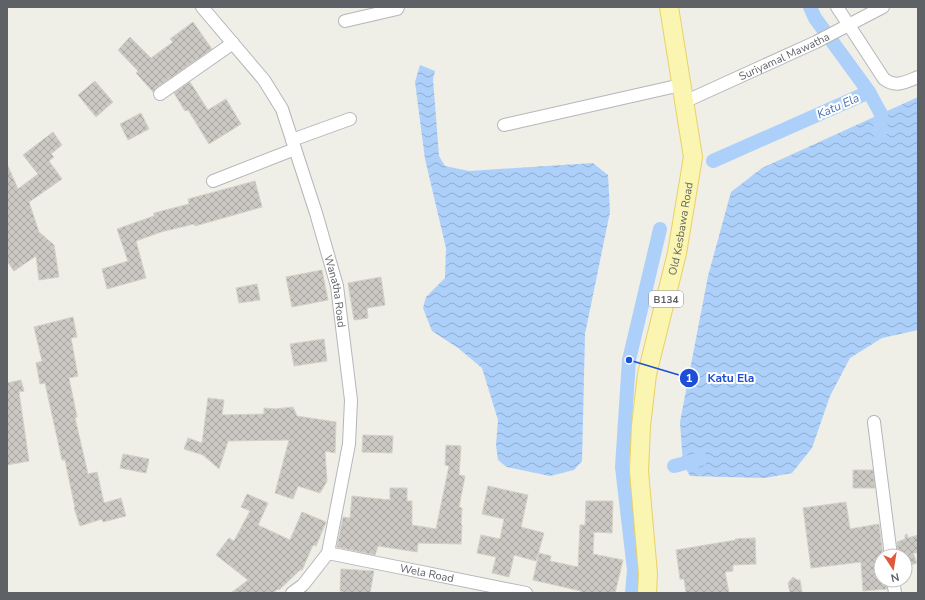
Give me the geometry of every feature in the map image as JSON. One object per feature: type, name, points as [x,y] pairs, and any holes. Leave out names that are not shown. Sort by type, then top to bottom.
[{"type":"main road","name":"Old Kesbawa Road","points":[[647,593],[648,574],[639,471],[641,426],[647,374],[677,253],[693,157],[669,7]]},
{"type":"street","name":"Wanatha Road","points":[[202,7],[264,80],[282,109],[316,213],[337,286],[351,400],[349,444],[328,553],[304,585],[292,593]]},
{"type":"street","points":[[345,21],[397,9],[398,7]]},
{"type":"street","points":[[837,7],[846,27],[884,79],[894,84],[918,77]]},
{"type":"street","name":"Suriyamal Mawatha","points":[[504,125],[683,94],[816,42],[883,7]]},
{"type":"street","points":[[160,94],[233,42]]},
{"type":"street","points":[[213,181],[350,119]]},
{"type":"street","points":[[874,422],[889,548]]},
{"type":"street","name":"Wela Road","points":[[328,553],[526,593]]},
{"type":"water","points":[[420,65],[435,71],[433,79],[439,156],[445,166],[469,171],[593,163],[608,175],[610,212],[585,334],[582,461],[574,470],[550,476],[507,467],[498,460],[496,445],[498,420],[482,368],[458,348],[432,331],[423,308],[426,297],[445,278],[446,248],[425,159],[415,82]]},
{"type":"water","points":[[918,97],[918,330],[882,338],[850,358],[830,396],[812,448],[792,473],[765,478],[690,476],[683,464],[680,422],[708,276],[731,192],[762,168]]},
{"type":"building","points":[[193,22],[212,49],[156,88],[153,92],[136,73],[138,71],[118,50],[130,37],[151,58],[173,42],[170,39]]},
{"type":"building","points":[[95,81],[113,102],[96,117],[78,95]]},
{"type":"building","points":[[190,82],[208,110],[226,99],[241,124],[209,144],[188,110],[185,111],[174,93]]},
{"type":"building","points":[[141,113],[149,129],[128,140],[120,124]]},
{"type":"building","points":[[53,132],[62,145],[51,154],[54,157],[49,161],[62,179],[29,202],[39,232],[54,245],[59,277],[39,280],[36,256],[14,271],[7,261],[7,164],[18,189],[38,174],[23,155]]},
{"type":"building","points":[[255,181],[262,207],[195,226],[194,224],[161,232],[136,241],[146,278],[107,289],[102,269],[128,261],[117,229],[154,216],[154,213],[189,204],[188,199]]},
{"type":"building","points":[[322,270],[328,300],[292,307],[286,277]]},
{"type":"building","points":[[381,277],[385,305],[367,308],[368,318],[354,320],[348,283]]},
{"type":"building","points":[[257,284],[260,300],[239,303],[236,288]]},
{"type":"building","points":[[73,317],[77,337],[71,338],[78,376],[69,378],[77,417],[75,418],[88,474],[97,472],[104,503],[121,498],[126,516],[103,522],[102,519],[80,526],[74,508],[65,460],[62,460],[45,383],[40,384],[36,363],[42,361],[34,327]]},
{"type":"building","points":[[324,339],[327,361],[294,366],[290,344]]},
{"type":"building","points":[[21,380],[24,391],[19,392],[29,461],[7,465],[7,383]]},
{"type":"building","points":[[208,398],[224,400],[222,415],[264,414],[264,408],[275,409],[293,407],[297,416],[336,422],[335,453],[325,451],[327,481],[320,493],[298,486],[293,499],[275,493],[289,440],[228,441],[219,469],[203,455],[184,449],[188,438],[202,443]]},
{"type":"building","points":[[363,435],[393,436],[392,453],[362,452]]},
{"type":"building","points":[[446,445],[461,446],[459,475],[465,476],[459,507],[462,508],[461,544],[418,543],[417,552],[378,546],[375,555],[337,547],[343,517],[350,518],[352,496],[390,500],[390,488],[407,488],[407,501],[412,501],[412,525],[436,529],[449,466],[445,465]]},
{"type":"building","points":[[123,454],[149,459],[146,473],[120,468]]},
{"type":"building","points":[[853,470],[873,470],[875,488],[853,488]]},
{"type":"building","points":[[488,486],[528,495],[521,527],[544,533],[536,561],[514,555],[509,577],[492,573],[496,557],[477,553],[481,535],[500,539],[504,519],[482,514]]},
{"type":"building","points":[[247,494],[268,503],[258,525],[290,540],[302,512],[326,522],[316,546],[313,545],[302,570],[300,570],[279,590],[278,589],[273,593],[231,593],[248,580],[216,555],[229,538],[234,541],[250,511],[241,507]]},
{"type":"building","points":[[586,501],[613,501],[612,533],[594,532],[593,554],[623,560],[615,593],[580,593],[581,591],[533,580],[539,553],[551,556],[550,561],[578,567],[580,525],[585,525]]},
{"type":"building","points":[[846,502],[850,529],[879,524],[882,548],[873,548],[873,588],[887,589],[863,591],[861,562],[811,568],[803,508]]},
{"type":"building","points":[[907,534],[908,538],[918,535],[918,553],[913,553],[913,548],[897,548],[897,542],[905,539],[905,535]]},
{"type":"building","points":[[755,538],[756,564],[733,565],[733,571],[725,572],[729,593],[686,593],[684,579],[680,579],[676,550],[736,540],[735,539]]},
{"type":"building","points":[[913,553],[917,563],[913,564]]},
{"type":"building","points":[[341,569],[374,571],[370,593],[347,593],[340,591]]},
{"type":"building","points":[[793,577],[800,580],[802,592],[790,593],[788,583]]},
{"type":"waterway","name":"Katu Ela","points":[[713,161],[869,92],[815,18],[810,7]]},
{"type":"waterway","points":[[869,92],[881,114],[880,133]]},
{"type":"waterway","name":"Katu Ela","points":[[632,593],[634,570],[622,467],[629,360],[660,229]]},
{"type":"waterway","points":[[674,466],[701,459]]},
{"type":"place","name":"Katu Ela","points":[[629,360]]}]
